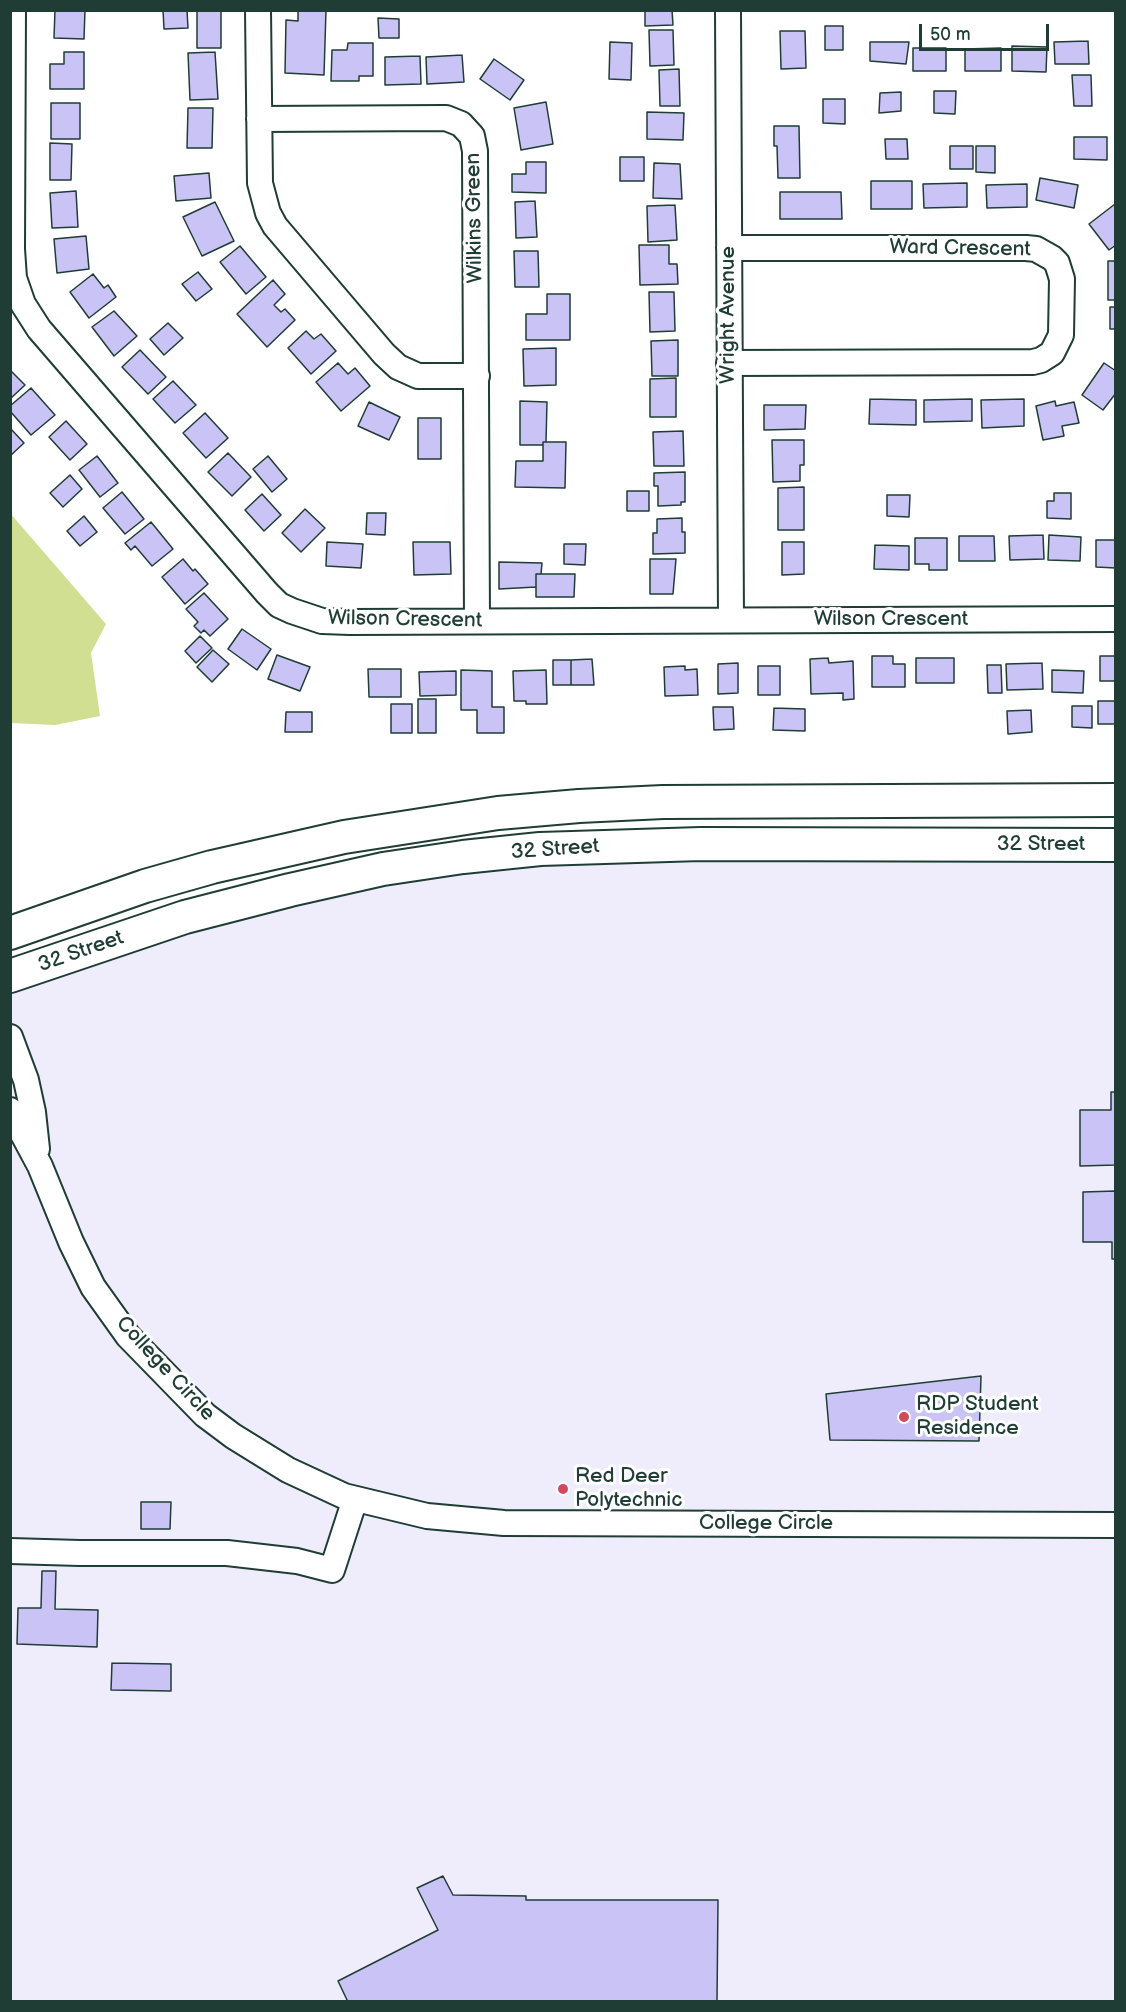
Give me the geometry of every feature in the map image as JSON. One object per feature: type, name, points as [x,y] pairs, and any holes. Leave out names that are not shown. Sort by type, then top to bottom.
[{"type":"main road","name":"32 Street","points":[[10,933],[145,886],[212,867],[344,837],[498,813],[663,802],[1116,800]]},
{"type":"main road","points":[[1011,846],[1116,831]]},
{"type":"main road","name":"32 Street","points":[[10,976],[185,918],[290,890],[383,869],[463,857],[540,849],[630,845],[1116,845]]},
{"type":"street","name":"Wilson Crescent","points":[[13,10],[13,262],[16,285],[23,304],[39,329],[267,594],[279,604],[306,617],[335,622],[1116,619]]},
{"type":"street","points":[[258,10],[259,171],[262,197],[275,226],[384,354],[398,367],[418,376],[477,376]]},
{"type":"street","name":"Wright Avenue","points":[[728,10],[731,620]]},
{"type":"street","name":"Wilkins Green","points":[[259,119],[446,118],[455,120],[466,128],[471,136],[475,151],[477,621]]},
{"type":"street","name":"Ward Crescent","points":[[729,248],[1026,248],[1044,252],[1058,263],[1062,279],[1061,335],[1052,353],[1041,360],[1033,362],[729,363]]},
{"type":"street","name":"College Circle","points":[[10,1037],[26,1080],[40,1166]]},
{"type":"street","name":"College Circle","points":[[10,1110],[40,1166],[71,1242],[93,1287],[128,1336],[205,1415],[261,1455],[335,1493],[427,1516],[504,1523],[1116,1525]]},
{"type":"street","points":[[10,1551],[227,1553],[297,1561],[332,1570],[355,1499]]},
{"type":"shaded area","name":"Red Deer Polytechnic","points":[[1115,845],[1115,2001],[11,2001],[10,976],[383,869]]},
{"type":"green space","points":[[10,513],[106,624],[91,653],[100,716],[55,725],[11,723]]},
{"type":"building","points":[[55,10],[85,10],[84,39],[54,38]]},
{"type":"building","points":[[163,10],[187,10],[188,28],[164,29]]},
{"type":"building","points":[[197,10],[221,10],[221,48],[197,48]]},
{"type":"building","points":[[298,10],[326,10],[324,75],[285,73],[286,20],[298,21]]},
{"type":"building","points":[[645,10],[672,10],[673,25],[645,26]]},
{"type":"building","points":[[378,18],[399,19],[399,38],[379,38]]},
{"type":"building","points":[[825,26],[843,26],[843,50],[825,50]]},
{"type":"building","points":[[649,30],[673,30],[674,65],[650,66]]},
{"type":"building","points":[[780,31],[805,31],[806,68],[781,69]]},
{"type":"building","points":[[1088,41],[1089,64],[1055,64],[1054,42]]},
{"type":"building","points":[[610,42],[632,43],[631,80],[609,79]]},
{"type":"building","points":[[870,42],[909,42],[906,64],[870,61]]},
{"type":"building","points":[[348,43],[373,43],[373,76],[359,76],[359,81],[331,81],[332,50],[347,50]]},
{"type":"building","points":[[1012,46],[1047,47],[1046,72],[1012,71]]},
{"type":"building","points":[[913,48],[946,48],[946,71],[913,71]]},
{"type":"building","points":[[1001,48],[1001,71],[965,71],[965,49]]},
{"type":"building","points":[[64,52],[84,52],[84,89],[50,89],[50,64],[64,64]]},
{"type":"building","points":[[215,52],[218,99],[190,100],[188,53]]},
{"type":"building","points":[[462,55],[464,82],[427,84],[426,57]]},
{"type":"building","points":[[420,56],[421,84],[385,85],[385,57]]},
{"type":"building","points":[[494,59],[524,80],[510,100],[480,79]]},
{"type":"building","points":[[679,69],[680,106],[660,106],[659,70]]},
{"type":"building","points":[[1072,75],[1091,75],[1092,106],[1074,106]]},
{"type":"building","points":[[934,91],[956,91],[955,114],[934,113]]},
{"type":"building","points":[[901,92],[901,111],[879,113],[880,93]]},
{"type":"building","points":[[823,99],[845,99],[845,124],[823,123]]},
{"type":"building","points":[[546,102],[553,144],[521,150],[514,108]]},
{"type":"building","points":[[51,103],[80,103],[80,139],[51,139]]},
{"type":"building","points":[[188,108],[213,108],[212,148],[187,148]]},
{"type":"building","points":[[647,112],[684,113],[683,140],[647,139]]},
{"type":"building","points":[[774,126],[799,126],[800,178],[778,178]]},
{"type":"building","points":[[1074,137],[1107,137],[1107,160],[1074,159]]},
{"type":"building","points":[[885,139],[907,139],[908,159],[886,159]]},
{"type":"building","points":[[50,143],[72,144],[71,180],[50,180]]},
{"type":"building","points":[[950,146],[973,146],[973,169],[950,169]]},
{"type":"building","points":[[976,146],[995,146],[995,173],[976,172]]},
{"type":"building","points":[[620,157],[644,157],[644,181],[620,181]]},
{"type":"building","points":[[526,162],[546,162],[546,193],[512,192],[512,174],[526,174]]},
{"type":"building","points":[[654,163],[680,164],[682,199],[653,198]]},
{"type":"building","points":[[209,173],[211,198],[176,201],[174,176]]},
{"type":"building","points":[[1040,178],[1078,185],[1074,208],[1036,200]]},
{"type":"building","points":[[871,181],[912,181],[912,209],[871,209]]},
{"type":"building","points":[[967,183],[967,207],[924,208],[923,184]]},
{"type":"building","points":[[1027,184],[1027,207],[987,208],[986,185]]},
{"type":"building","points":[[76,191],[78,227],[52,228],[50,193]]},
{"type":"building","points":[[780,192],[841,192],[842,219],[780,219]]},
{"type":"building","points":[[535,201],[537,237],[516,238],[515,202]]},
{"type":"building","points":[[215,202],[234,241],[202,256],[183,217]]},
{"type":"building","points":[[1115,204],[1116,245],[1109,250],[1089,224]]},
{"type":"building","points":[[675,205],[677,240],[648,242],[647,206]]},
{"type":"building","points":[[86,236],[89,269],[57,273],[54,239]]},
{"type":"building","points":[[639,245],[669,245],[669,264],[677,264],[678,284],[640,285]]},
{"type":"building","points":[[240,246],[266,277],[246,294],[220,262]]},
{"type":"building","points":[[514,251],[538,251],[539,287],[515,287]]},
{"type":"building","points":[[1108,261],[1116,261],[1116,300],[1108,300]]},
{"type":"building","points":[[198,272],[212,289],[196,301],[182,284]]},
{"type":"building","points":[[93,274],[104,288],[108,285],[116,297],[89,318],[70,292]]},
{"type":"building","points":[[273,280],[285,294],[274,305],[281,312],[285,309],[295,320],[267,347],[237,314]]},
{"type":"building","points":[[649,292],[674,292],[675,331],[650,332]]},
{"type":"building","points":[[547,294],[570,294],[570,340],[526,340],[526,314],[547,314]]},
{"type":"building","points":[[1110,307],[1116,307],[1116,329],[1110,329]]},
{"type":"building","points":[[114,311],[137,336],[114,356],[92,327]]},
{"type":"building","points":[[168,323],[183,338],[164,355],[150,339]]},
{"type":"building","points":[[306,331],[314,339],[321,334],[336,351],[311,374],[288,348]]},
{"type":"building","points":[[678,340],[678,376],[652,376],[651,341]]},
{"type":"building","points":[[556,348],[556,385],[524,386],[523,349]]},
{"type":"building","points":[[140,350],[166,377],[148,394],[122,367]]},
{"type":"building","points":[[338,363],[348,374],[355,368],[370,386],[341,411],[316,382]]},
{"type":"building","points":[[1104,363],[1116,371],[1116,393],[1103,410],[1082,395]]},
{"type":"building","points":[[10,370],[25,385],[10,399]]},
{"type":"building","points":[[676,378],[676,417],[650,417],[650,379]]},
{"type":"building","points":[[173,381],[196,405],[175,423],[153,399]]},
{"type":"building","points":[[31,388],[55,415],[31,435],[10,411],[10,406]]},
{"type":"building","points":[[870,399],[916,400],[916,425],[869,424]]},
{"type":"building","points":[[972,399],[972,421],[924,422],[924,400]]},
{"type":"building","points":[[1024,399],[1024,426],[982,428],[981,400]]},
{"type":"building","points":[[520,401],[547,402],[546,442],[543,442],[543,445],[520,445]]},
{"type":"building","points":[[1055,401],[1056,406],[1074,402],[1079,423],[1062,426],[1064,436],[1043,440],[1036,406]]},
{"type":"building","points":[[369,402],[400,417],[389,440],[358,426]]},
{"type":"building","points":[[764,405],[806,405],[805,429],[764,430]]},
{"type":"building","points":[[205,413],[228,438],[206,458],[183,433]]},
{"type":"building","points":[[418,418],[441,418],[441,459],[418,459]]},
{"type":"building","points":[[66,421],[87,444],[70,460],[49,437]]},
{"type":"building","points":[[10,428],[24,443],[10,456]]},
{"type":"building","points":[[683,431],[684,466],[654,466],[653,432]]},
{"type":"building","points":[[772,440],[804,440],[804,465],[800,465],[800,481],[773,482]]},
{"type":"building","points":[[543,442],[566,442],[565,488],[515,487],[516,461],[543,461]]},
{"type":"building","points":[[228,453],[251,477],[232,496],[208,472]]},
{"type":"building","points":[[97,456],[118,483],[100,497],[79,470]]},
{"type":"building","points":[[268,456],[287,479],[272,492],[253,469]]},
{"type":"building","points":[[685,472],[685,502],[681,502],[681,505],[658,506],[658,486],[654,486],[654,473]]},
{"type":"building","points":[[70,475],[82,489],[63,507],[50,493]]},
{"type":"building","points":[[804,487],[804,530],[778,530],[778,488]]},
{"type":"building","points":[[627,491],[649,491],[649,511],[627,511]]},
{"type":"building","points":[[122,492],[144,519],[125,534],[103,508]]},
{"type":"building","points":[[1054,493],[1071,493],[1071,519],[1047,518],[1047,501],[1054,501]]},
{"type":"building","points":[[262,494],[281,515],[264,531],[245,510]]},
{"type":"building","points":[[887,495],[910,495],[909,517],[887,516]]},
{"type":"building","points":[[305,509],[325,528],[301,552],[282,533]]},
{"type":"building","points":[[367,513],[386,513],[385,535],[366,534]]},
{"type":"building","points":[[84,516],[97,532],[80,546],[67,531]]},
{"type":"building","points":[[682,518],[685,553],[653,554],[653,533],[657,533],[657,519]]},
{"type":"building","points":[[151,522],[173,549],[152,566],[135,546],[131,550],[125,543]]},
{"type":"building","points":[[1043,535],[1044,559],[1010,560],[1009,536]]},
{"type":"building","points":[[1049,535],[1081,537],[1080,561],[1048,560]]},
{"type":"building","points":[[959,536],[994,536],[995,561],[959,561]]},
{"type":"building","points":[[915,538],[947,538],[947,570],[929,570],[929,564],[915,564]]},
{"type":"building","points":[[1096,540],[1116,540],[1116,568],[1096,567]]},
{"type":"building","points":[[327,542],[363,544],[361,568],[326,566]]},
{"type":"building","points":[[413,542],[450,542],[451,574],[414,575]]},
{"type":"building","points":[[782,542],[804,542],[804,574],[782,575]]},
{"type":"building","points":[[564,544],[586,544],[585,565],[564,564]]},
{"type":"building","points":[[875,545],[909,546],[909,570],[874,569]]},
{"type":"building","points":[[183,559],[208,584],[185,604],[162,577]]},
{"type":"building","points":[[650,559],[676,559],[673,594],[650,594]]},
{"type":"building","points":[[499,562],[542,563],[541,574],[536,574],[536,587],[499,589]]},
{"type":"building","points":[[536,574],[575,574],[574,597],[536,597]]},
{"type":"building","points":[[204,593],[228,619],[210,636],[204,630],[201,633],[194,626],[198,622],[186,609]]},
{"type":"building","points":[[242,629],[271,649],[257,670],[228,649]]},
{"type":"building","points":[[200,636],[212,648],[196,663],[185,651]]},
{"type":"building","points":[[213,650],[229,664],[212,682],[197,667]]},
{"type":"building","points":[[277,655],[310,667],[300,691],[268,679]]},
{"type":"building","points":[[872,656],[893,656],[893,664],[905,664],[905,687],[872,687]]},
{"type":"building","points":[[1100,656],[1116,656],[1116,681],[1100,681]]},
{"type":"building","points":[[828,658],[829,663],[853,661],[854,699],[843,700],[843,693],[811,694],[810,659]]},
{"type":"building","points":[[916,658],[954,658],[954,683],[916,683]]},
{"type":"building","points":[[592,659],[594,685],[571,685],[571,660]]},
{"type":"building","points":[[553,660],[571,660],[571,685],[553,685]]},
{"type":"building","points":[[738,663],[738,693],[718,694],[718,664]]},
{"type":"building","points":[[1042,663],[1043,689],[1007,690],[1006,664]]},
{"type":"building","points":[[987,665],[1001,665],[1002,693],[988,693]]},
{"type":"building","points":[[685,666],[685,670],[697,669],[698,695],[665,696],[664,667]]},
{"type":"building","points":[[758,666],[780,666],[780,695],[758,695]]},
{"type":"building","points":[[368,669],[401,669],[401,697],[369,697]]},
{"type":"building","points":[[461,670],[492,671],[492,707],[504,707],[504,733],[477,733],[477,710],[461,710]]},
{"type":"building","points":[[546,670],[547,704],[526,704],[526,701],[514,701],[513,671]]},
{"type":"building","points":[[1052,670],[1084,671],[1083,693],[1052,692]]},
{"type":"building","points":[[456,671],[456,695],[420,696],[419,672]]},
{"type":"building","points":[[418,699],[436,699],[436,733],[418,733]]},
{"type":"building","points":[[1098,701],[1116,701],[1116,724],[1098,724]]},
{"type":"building","points":[[391,704],[412,704],[412,733],[391,733]]},
{"type":"building","points":[[1072,706],[1092,706],[1092,728],[1072,727]]},
{"type":"building","points":[[713,707],[733,707],[734,729],[714,730]]},
{"type":"building","points":[[774,708],[805,709],[805,731],[773,730]]},
{"type":"building","points":[[1031,710],[1032,732],[1008,734],[1007,711]]},
{"type":"building","points":[[286,712],[312,712],[312,732],[285,732]]},
{"type":"building","points":[[1111,1092],[1116,1092],[1116,1165],[1080,1166],[1080,1110],[1111,1110]]},
{"type":"building","points":[[1116,1191],[1116,1259],[1112,1259],[1112,1242],[1083,1242],[1083,1192]]},
{"type":"building","name":"RDP Student Residence","points":[[981,1376],[979,1441],[830,1440],[826,1394]]},
{"type":"building","points":[[141,1502],[171,1502],[170,1529],[141,1529]]},
{"type":"building","points":[[42,1571],[56,1571],[55,1609],[98,1610],[97,1647],[17,1644],[18,1608],[41,1608]]},
{"type":"building","points":[[112,1663],[171,1664],[171,1691],[111,1690]]},
{"type":"building","points":[[443,1876],[453,1895],[526,1896],[526,1900],[718,1900],[717,2002],[348,2002],[338,1981],[438,1930],[417,1888]]},
{"type":"place","name":"RDP Student Residence","points":[[904,1417]]},
{"type":"place","name":"Red Deer Polytechnic","points":[[563,1489]]}]
